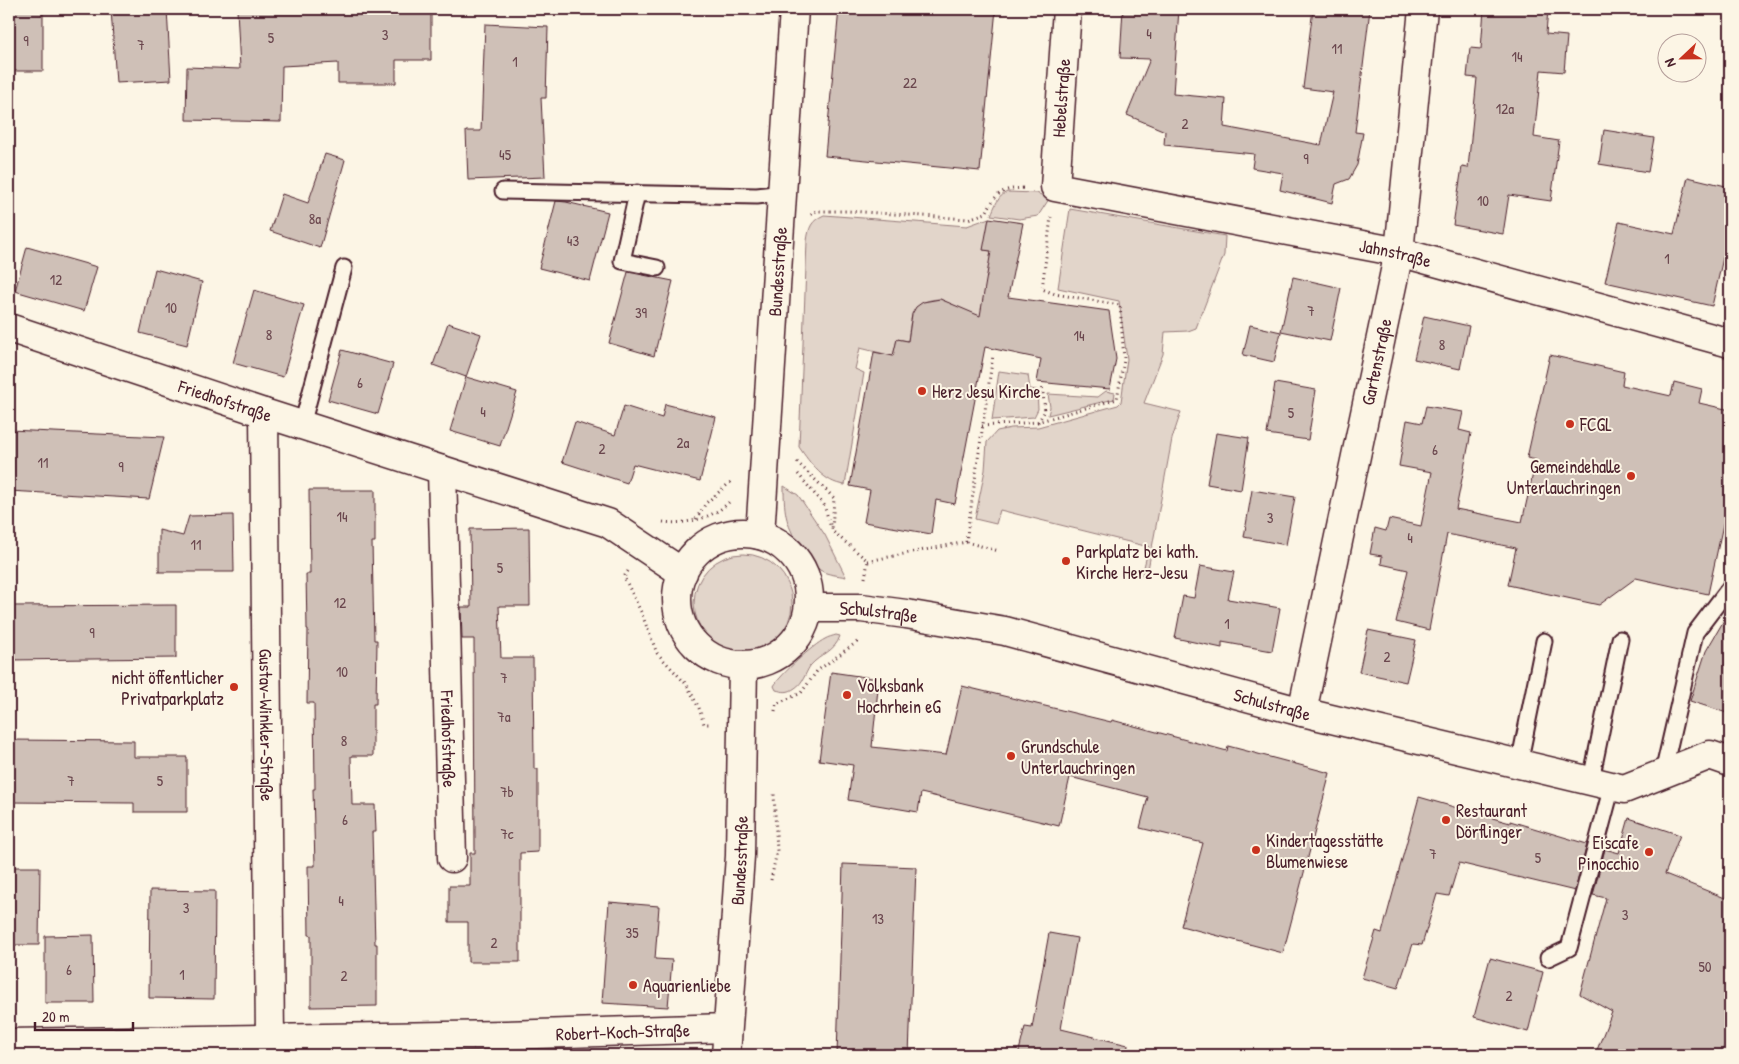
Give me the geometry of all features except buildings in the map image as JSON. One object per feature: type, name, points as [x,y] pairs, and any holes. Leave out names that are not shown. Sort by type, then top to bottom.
[{"type":"street","name":"Bundesstraße","points":[[760,535],[794,9]]},
{"type":"street","name":"Hebelstraße","points":[[1055,187],[1067,9]]},
{"type":"street","name":"Gartenstraße","points":[[1302,712],[1399,252],[1424,9]]},
{"type":"street","name":"Jahnstraße","points":[[1055,187],[1399,252],[1730,343]]},
{"type":"street","name":"Friedhofstraße","points":[[9,328],[264,413],[608,523],[683,572]]},
{"type":"street","name":"Gustav-Winkler-Straße","points":[[264,413],[270,1039]]},
{"type":"street","name":"Friedhofstraße","points":[[442,470],[452,858]]},
{"type":"street","points":[[741,533],[760,535],[775,541],[788,550],[806,576],[809,608],[804,626],[794,643],[779,655],[762,663],[743,665],[722,662],[702,651],[688,636],[680,615],[677,594],[683,572],[693,557],[706,544],[723,536],[741,533]]},
{"type":"street","name":"Schulstraße","points":[[809,608],[861,608],[897,612],[1005,631],[1302,712],[1624,789],[1710,755],[1730,762]]},
{"type":"street","name":"Bundesstraße","points":[[726,1055],[740,856],[743,665]]},
{"type":"street","name":"Robert-Koch-Straße","points":[[9,1043],[180,1048],[270,1039],[504,1045],[727,1028]]},
{"type":"lane","points":[[503,191],[757,196],[783,193]]},
{"type":"lane","points":[[637,193],[622,261],[657,268]]},
{"type":"lane","points":[[302,425],[344,268]]},
{"type":"lane","points":[[1663,773],[1694,633],[1730,587]]},
{"type":"lane","points":[[1548,958],[1569,948],[1601,783],[1620,639]]},
{"type":"lane","points":[[1519,764],[1544,641]]},
{"type":"path","points":[[807,217],[816,211],[848,211],[968,219],[986,213],[993,200],[1005,189],[1055,187],[1042,289],[1055,294],[1120,305],[1124,360],[1117,399],[1038,422],[982,426]]},
{"type":"path","points":[[966,542],[993,355]]},
{"type":"path","points":[[1038,422],[1045,411],[1042,385]]},
{"type":"path","points":[[795,461],[834,498],[832,531]]},
{"type":"path","points":[[798,474],[824,505],[832,531],[868,561],[966,542],[999,551]]},
{"type":"path","points":[[695,520],[706,503],[737,477]]},
{"type":"path","points":[[659,521],[674,523],[703,518],[720,510],[730,502],[734,494]]},
{"type":"path","points":[[624,577],[641,612],[657,654],[687,685],[699,708],[704,724]]},
{"type":"path","points":[[775,712],[776,704],[801,693],[817,671],[857,642]]},
{"type":"shaded area","points":[[1007,192],[1037,193],[1049,199],[1038,216],[1019,219],[991,215],[999,199]]},
{"type":"shaded area","points":[[1070,209],[1225,236],[1224,255],[1196,328],[1188,331],[1165,332],[1163,354],[1144,403],[1181,412],[1172,439],[1147,575],[1142,575],[1149,547],[1000,510],[996,524],[975,519],[985,470],[987,442],[997,431],[1011,428],[1038,427],[1118,405],[1121,402],[1127,359],[1119,301],[1058,288]]},
{"type":"shaded area","points":[[824,215],[967,226],[989,218],[984,250],[991,251],[989,322],[940,299],[930,300],[918,306],[914,311],[908,341],[897,339],[893,356],[860,348],[855,369],[864,373],[845,485],[824,476],[813,466],[799,447],[807,241],[811,225]]},
{"type":"shaded area","points":[[999,371],[1028,375],[1030,389],[1037,390],[1038,409],[1034,417],[992,420]]},
{"type":"shaded area","points":[[1106,391],[1115,393],[1114,399],[1048,415],[1050,407],[1048,394],[1098,397]]},
{"type":"shaded area","points":[[784,486],[798,495],[825,535],[846,577],[823,572],[812,563],[802,549],[792,533],[787,519]]},
{"type":"shaded area","points":[[733,554],[753,554],[762,557],[778,568],[789,584],[792,593],[792,613],[789,622],[778,638],[762,649],[753,652],[733,652],[716,644],[702,630],[694,613],[694,593],[702,576],[716,562]]},
{"type":"shaded area","points":[[836,635],[840,636],[835,646],[810,666],[798,686],[793,690],[784,692],[776,690],[774,686],[777,681],[797,661],[820,642]]},
{"type":"place","name":"Herz Jesu Kirche","points":[[922,391]]},
{"type":"place","name":"FCGL","points":[[1570,424]]},
{"type":"place","name":"Gemeindehalle Unterlauchringen","points":[[1631,476]]},
{"type":"place","name":"Parkplatz bei kath. Kirche Herz-Jesu","points":[[1066,561]]},
{"type":"place","name":"nicht öffentlicher Privatparkplatz","points":[[234,687]]},
{"type":"place","name":"Volksbank Hochrhein eG","points":[[847,695]]},
{"type":"place","name":"Grundschule Unterlauchringen","points":[[1011,756]]},
{"type":"place","name":"Restaurant Dörflinger","points":[[1446,820]]},
{"type":"place","name":"Kindertagesstätte Blumenwiese","points":[[1256,850]]},
{"type":"place","name":"Eiscafe Pinocchio","points":[[1649,852]]},
{"type":"place","name":"Aquarienliebe","points":[[633,985]]}]
